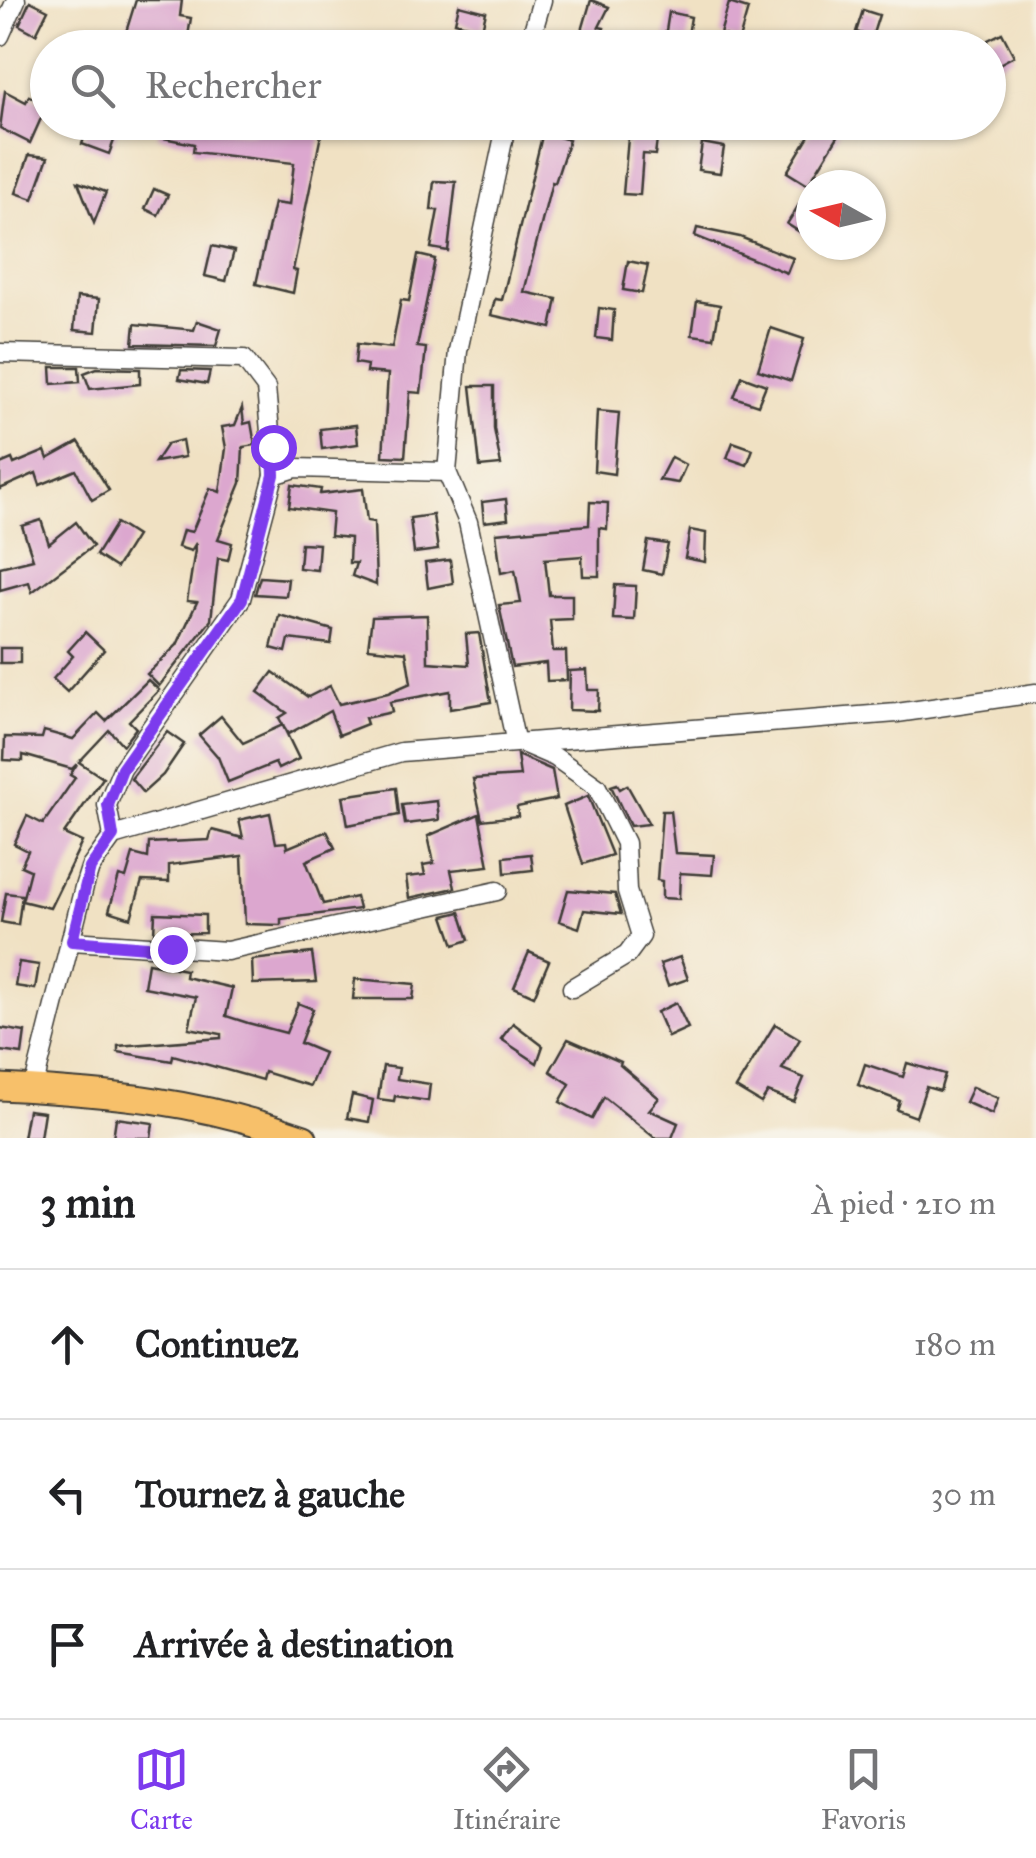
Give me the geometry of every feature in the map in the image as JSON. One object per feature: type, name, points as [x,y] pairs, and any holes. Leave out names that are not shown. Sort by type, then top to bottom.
[{"type":"main road","points":[[0,1087],[154,1097],[251,1120],[304,1138]]},
{"type":"street","points":[[0,36],[16,0]]},
{"type":"street","points":[[533,30],[542,0]]},
{"type":"street","points":[[503,140],[458,350],[447,472],[468,522],[515,739]]},
{"type":"street","points":[[0,352],[244,359],[266,388],[274,475],[242,599],[122,769],[108,805],[113,836]]},
{"type":"street","points":[[274,475],[296,468],[447,472]]},
{"type":"street","points":[[33,1089],[90,868],[113,836],[401,752],[515,739],[897,713],[1036,693]]},
{"type":"street","points":[[515,739],[555,757],[597,787],[625,842],[627,890],[641,936],[627,955],[572,988]]},
{"type":"street","points":[[72,941],[226,951],[497,891]]},
{"type":"building","points":[[136,0],[182,0],[180,16],[191,18],[189,30],[127,30]]},
{"type":"building","points":[[591,0],[609,7],[599,27],[603,30],[582,30]]},
{"type":"building","points":[[30,1],[48,10],[38,30],[19,25]]},
{"type":"building","points":[[729,3],[748,9],[742,30],[721,30]]},
{"type":"building","points":[[459,5],[486,12],[482,29],[455,22]]},
{"type":"building","points":[[863,10],[879,15],[874,30],[857,30]]},
{"type":"building","points":[[669,12],[691,17],[689,30],[666,30]]},
{"type":"building","points":[[1006,41],[1014,56],[1006,60]]},
{"type":"building","points":[[5,91],[26,102],[30,96],[30,143],[0,128]]},
{"type":"building","points":[[83,140],[114,140],[109,154],[82,144]]},
{"type":"building","points":[[173,140],[320,140],[293,270],[297,271],[293,293],[256,284],[274,203],[289,205],[294,163],[193,152],[194,144]]},
{"type":"building","points":[[541,140],[569,140],[555,183],[552,182],[524,292],[557,299],[551,328],[491,315],[495,299],[502,300]]},
{"type":"building","points":[[628,140],[657,140],[655,155],[643,154],[640,195],[623,194]]},
{"type":"building","points":[[806,140],[836,140],[817,170],[796,170],[796,178],[787,172]]},
{"type":"building","points":[[702,143],[724,147],[720,173],[698,170]]},
{"type":"building","points":[[29,155],[48,157],[33,199],[16,193]]},
{"type":"building","points":[[434,181],[456,182],[448,251],[431,248],[438,210],[431,210]]},
{"type":"building","points":[[78,182],[106,192],[94,223]]},
{"type":"building","points":[[154,189],[168,195],[158,215],[145,209]]},
{"type":"building","points":[[796,209],[796,230],[787,224]]},
{"type":"building","points":[[697,228],[740,237],[793,258],[787,273],[695,236]]},
{"type":"building","points":[[212,246],[234,251],[226,281],[205,276]]},
{"type":"building","points":[[418,255],[435,259],[417,347],[426,348],[421,393],[410,392],[405,457],[383,456],[388,374],[366,372],[367,365],[355,363],[357,344],[392,348],[401,300],[409,301]]},
{"type":"building","points":[[628,261],[648,265],[642,293],[623,290]]},
{"type":"building","points":[[77,297],[99,299],[96,332],[74,330]]},
{"type":"building","points":[[697,301],[720,305],[714,338],[692,335]]},
{"type":"building","points":[[599,308],[614,310],[612,340],[596,338]]},
{"type":"building","points":[[197,321],[221,329],[216,346],[133,344],[135,324],[194,330]]},
{"type":"building","points":[[771,328],[804,339],[791,381],[758,370]]},
{"type":"building","points":[[51,367],[79,367],[80,382],[52,384]]},
{"type":"building","points":[[97,368],[140,369],[140,384],[90,389],[84,373]]},
{"type":"building","points":[[181,370],[210,371],[207,384],[179,379]]},
{"type":"building","points":[[742,376],[766,385],[758,405],[734,397]]},
{"type":"building","points":[[471,386],[494,386],[494,429],[501,465],[480,467]]},
{"type":"building","points":[[242,408],[244,424],[251,422],[255,445],[243,447],[241,483],[218,539],[232,543],[228,560],[218,558],[211,620],[159,686],[147,674],[177,645],[197,602],[187,601],[196,543],[191,551],[178,547],[183,530],[192,532],[210,488],[220,492],[226,448],[222,427],[235,425]]},
{"type":"building","points":[[597,411],[619,413],[614,474],[594,471]]},
{"type":"building","points":[[356,425],[358,444],[322,449],[320,429]]},
{"type":"building","points":[[182,440],[185,457],[155,462],[167,444]]},
{"type":"building","points":[[79,442],[109,490],[92,500],[76,470],[40,485],[36,473],[0,489],[0,464],[12,459],[14,464],[45,451],[48,459]]},
{"type":"building","points":[[733,442],[753,449],[747,465],[727,458]]},
{"type":"building","points":[[671,457],[686,465],[678,483],[659,480]]},
{"type":"building","points":[[292,485],[321,489],[320,494],[363,489],[367,521],[374,522],[376,585],[352,576],[356,563],[349,563],[350,538],[330,536],[332,513],[289,507]]},
{"type":"building","points":[[506,499],[508,519],[484,522],[482,502]]},
{"type":"building","points":[[590,502],[608,503],[607,529],[599,528],[599,576],[583,576],[582,556],[545,559],[549,595],[572,595],[572,619],[550,620],[553,651],[566,651],[567,680],[547,681],[546,663],[512,667],[499,605],[521,603],[515,570],[501,573],[496,533],[589,525]]},
{"type":"building","points":[[433,515],[438,550],[414,553],[410,518]]},
{"type":"building","points":[[41,520],[49,544],[76,522],[93,546],[32,592],[29,582],[0,590],[0,567],[33,559],[22,526]]},
{"type":"building","points":[[116,523],[136,536],[116,568],[96,555]]},
{"type":"building","points":[[690,530],[706,533],[705,562],[685,558]]},
{"type":"building","points":[[648,541],[668,544],[662,574],[643,570]]},
{"type":"building","points":[[301,543],[319,544],[317,570],[299,568]]},
{"type":"building","points":[[450,560],[453,583],[428,588],[425,563]]},
{"type":"building","points":[[260,577],[288,579],[286,596],[255,594]]},
{"type":"building","points":[[615,585],[636,586],[634,620],[613,619]]},
{"type":"building","points":[[279,615],[333,630],[331,644],[289,639],[286,652],[271,648]]},
{"type":"building","points":[[427,615],[428,662],[469,665],[466,634],[479,633],[491,702],[450,709],[450,691],[390,702],[392,712],[365,718],[367,724],[339,735],[330,711],[288,734],[283,726],[299,759],[278,769],[275,763],[228,782],[218,757],[199,735],[221,716],[243,743],[283,725],[279,718],[287,713],[258,692],[273,672],[308,697],[330,686],[339,704],[388,693],[411,683],[406,652],[368,648],[372,617]]},
{"type":"building","points":[[85,632],[104,650],[67,692],[53,679],[73,656],[68,651]]},
{"type":"building","points":[[0,648],[20,648],[20,663],[0,663]]},
{"type":"building","points":[[587,670],[588,690],[599,690],[598,711],[569,710],[570,671]]},
{"type":"building","points":[[148,680],[159,690],[129,721],[136,728],[123,745],[109,730],[79,762],[103,778],[64,834],[82,842],[50,908],[22,901],[30,870],[21,866],[28,851],[14,844],[27,816],[43,824],[75,778],[70,775],[77,764],[72,769],[23,755],[23,761],[4,760],[5,737],[42,738],[44,731],[73,739],[98,713],[106,721]]},
{"type":"building","points":[[167,732],[184,744],[163,775],[143,793],[131,779]]},
{"type":"building","points":[[517,755],[552,770],[557,799],[517,807],[518,816],[482,820],[473,779],[520,776]]},
{"type":"building","points":[[617,784],[620,789],[627,785],[649,824],[630,826],[611,786]]},
{"type":"building","points":[[396,788],[399,815],[348,825],[343,796]]},
{"type":"building","points":[[588,796],[612,855],[583,864],[564,806]]},
{"type":"building","points":[[437,801],[439,820],[405,824],[402,805]]},
{"type":"building","points":[[662,811],[670,811],[675,853],[714,855],[712,875],[680,873],[679,899],[662,898],[662,881],[657,880]]},
{"type":"building","points":[[270,813],[276,843],[286,842],[287,848],[327,831],[335,848],[306,861],[323,904],[356,897],[359,909],[281,919],[281,925],[245,924],[242,856],[169,865],[169,882],[142,881],[131,918],[109,911],[119,876],[126,878],[133,854],[148,858],[149,843],[209,840],[212,830],[243,838],[239,820]]},
{"type":"building","points":[[479,814],[489,866],[451,870],[455,888],[409,898],[406,877],[425,875],[423,865],[434,863],[428,836]]},
{"type":"building","points":[[531,854],[533,870],[505,873],[504,857]]},
{"type":"building","points":[[568,890],[615,894],[621,914],[584,910],[579,928],[559,921]]},
{"type":"building","points":[[6,893],[22,895],[18,925],[1,922]]},
{"type":"building","points":[[460,912],[469,940],[454,945],[444,916]]},
{"type":"building","points":[[155,913],[205,915],[205,933],[154,934]]},
{"type":"building","points":[[529,952],[549,961],[534,996],[514,987]]},
{"type":"building","points":[[312,953],[316,982],[253,984],[252,960]]},
{"type":"building","points":[[680,957],[688,979],[668,986],[660,964]]},
{"type":"building","points":[[19,962],[39,965],[35,989],[15,986]]},
{"type":"building","points":[[148,963],[186,970],[185,977],[232,988],[226,1016],[248,1023],[286,1033],[298,1003],[313,1009],[300,1043],[324,1053],[310,1086],[264,1072],[262,1080],[173,1055],[172,1061],[118,1052],[118,1046],[221,1038],[221,1034],[189,1028],[196,997],[144,987]]},
{"type":"building","points":[[355,979],[415,984],[413,999],[353,999]]},
{"type":"building","points":[[676,1003],[688,1028],[668,1037],[657,1012]]},
{"type":"building","points":[[513,1023],[543,1046],[537,1063],[501,1039]]},
{"type":"building","points":[[775,1024],[800,1039],[782,1069],[804,1078],[794,1102],[768,1092],[761,1103],[736,1088]]},
{"type":"building","points":[[0,1028],[25,1032],[22,1054],[0,1051]]},
{"type":"building","points":[[568,1039],[621,1062],[659,1098],[649,1110],[678,1123],[672,1138],[655,1138],[604,1097],[592,1119],[560,1102],[570,1084],[550,1071]]},
{"type":"building","points":[[907,1063],[945,1074],[940,1091],[926,1087],[916,1117],[897,1110],[900,1101],[858,1085],[865,1064],[903,1077]]},
{"type":"building","points":[[383,1066],[399,1068],[397,1079],[430,1084],[428,1101],[395,1096],[394,1101],[378,1099]]},
{"type":"building","points":[[972,1087],[998,1098],[992,1114],[965,1102]]},
{"type":"building","points":[[352,1095],[373,1100],[369,1122],[347,1118]]},
{"type":"building","points":[[28,1110],[44,1112],[40,1138],[23,1138]]},
{"type":"building","points":[[116,1118],[153,1123],[151,1138],[113,1138]]},
{"type":"route","points":[[172,949],[72,941],[90,868],[113,836],[108,805],[122,769],[242,599],[274,475],[273,447]]}]
